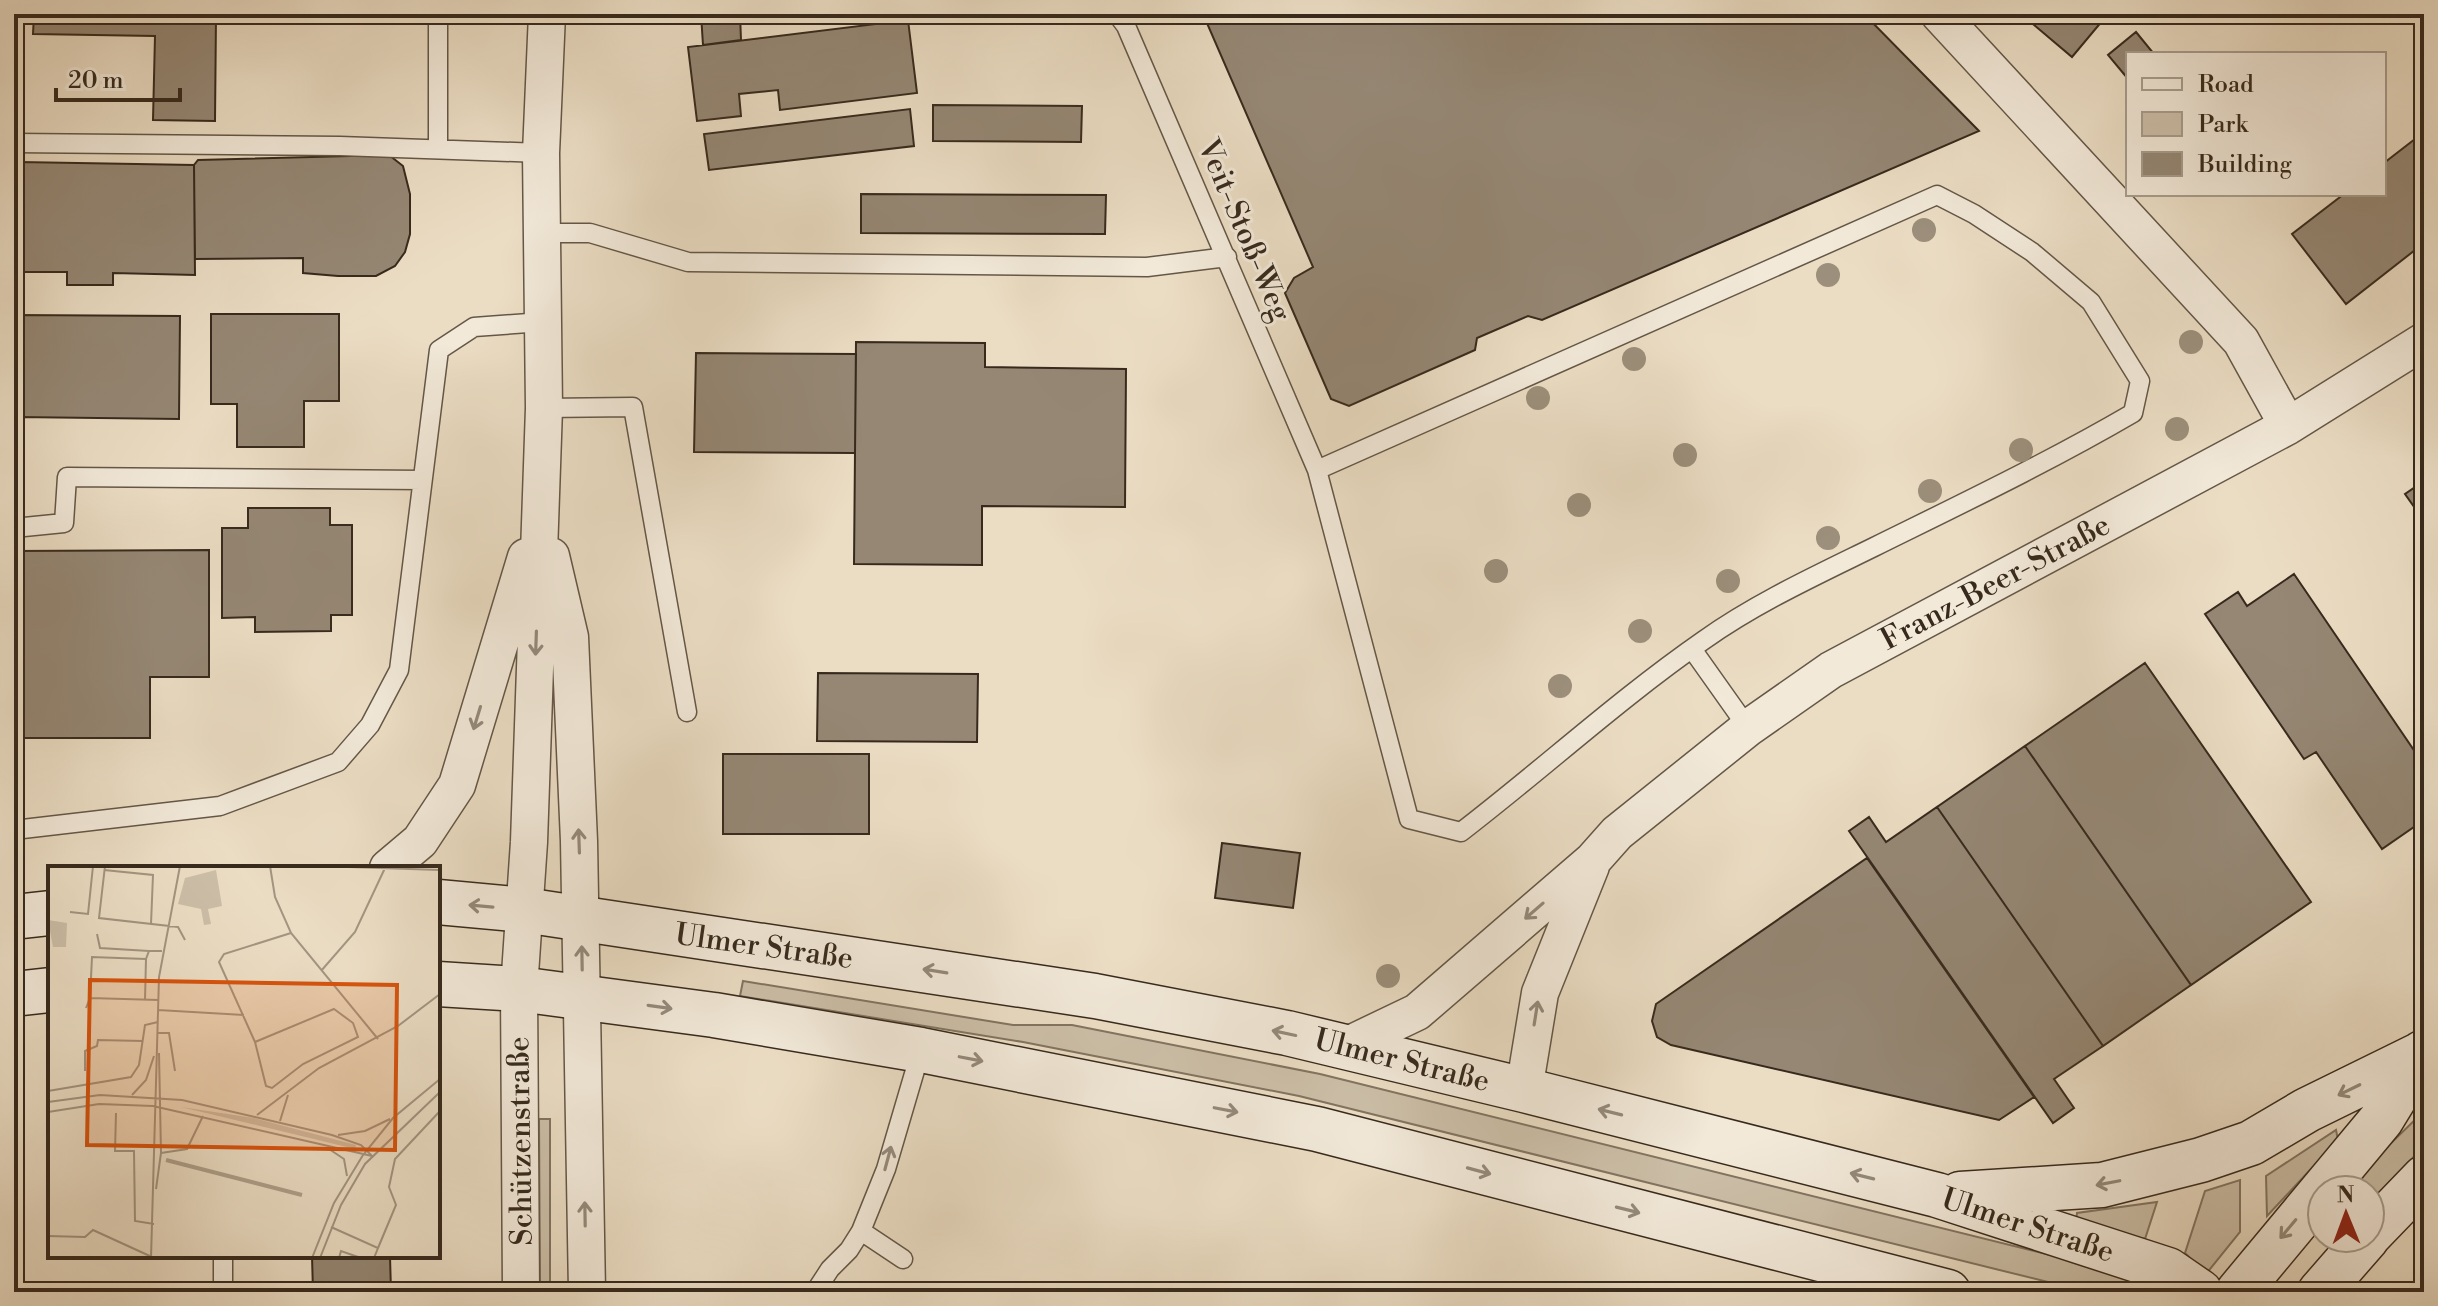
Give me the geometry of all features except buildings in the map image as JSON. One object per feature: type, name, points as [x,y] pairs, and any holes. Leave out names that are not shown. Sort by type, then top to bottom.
[{"type":"main road","name":"Ulmer Straße","points":[[440,902],[524,910],[1095,996],[1346,1046],[1937,1195],[2168,1270],[2200,1292]]},
{"type":"main road","points":[[14,917],[48,913]]},
{"type":"main road","points":[[440,984],[519,989],[714,1015],[921,1050],[1317,1129],[1948,1292]]},
{"type":"main road","points":[[14,994],[48,990]]},
{"type":"main road","points":[[1937,1195],[2102,1185],[2201,1160],[2251,1143],[2307,1110],[2422,1053]]},
{"type":"main road","points":[[2238,1292],[2381,1120],[2422,1053]]},
{"type":"main road","points":[[2386,1217],[2424,1178]]},
{"type":"main road","points":[[1787,1251],[1876,1292]]},
{"type":"main road","points":[[2320,1292],[2353,1254]]},
{"type":"street","points":[[519,989],[530,820],[544,408],[541,153],[547,14]]},
{"type":"street","points":[[1939,14],[2241,341],[2288,426]]},
{"type":"street","name":"Franz-Beer-Straße","points":[[1346,1046],[1417,1012],[1593,860],[1617,833],[1748,728],[1831,670],[2288,426],[2424,341]]},
{"type":"street","points":[[390,866],[420,841],[457,785],[540,509]]},
{"type":"street","points":[[540,509],[570,637],[581,919],[587,1292]]},
{"type":"street","name":"Franz-Beer-Straße","points":[[1524,1090],[1540,993],[1593,860]]},
{"type":"street","name":"Schützenstraße","points":[[519,989],[521,1292]]},
{"type":"lane","points":[[438,14],[438,149]]},
{"type":"lane","name":"Veit-Stoß-Weg","points":[[1117,14],[1126,26],[1317,470],[1409,819],[1461,832],[1616,706],[1692,649]]},
{"type":"lane","points":[[14,143],[541,153]]},
{"type":"lane","points":[[1317,470],[1937,195],[1974,214],[2032,252],[2091,302],[2140,381],[2133,413],[2012,478],[1793,586],[1703,640],[1692,649],[1748,728]]},
{"type":"lane","points":[[541,233],[590,233],[688,262],[1147,267],[1227,257]]},
{"type":"lane","points":[[14,830],[220,806],[338,762],[370,725],[399,670],[439,350],[474,327],[542,313]]},
{"type":"lane","points":[[544,408],[633,407],[687,712]]},
{"type":"lane","points":[[14,528],[64,523],[67,477],[422,480]]},
{"type":"lane","points":[[815,1292],[861,1231],[886,1169],[921,1050]]},
{"type":"lane","points":[[861,1231],[903,1259]]},
{"type":"lane","points":[[223,1258],[223,1292]]},
{"type":"green space","points":[[743,981],[1013,1025],[1072,1025],[1320,1074],[2131,1275],[2126,1292],[2088,1292],[1299,1096],[1023,1042],[740,996]]},
{"type":"green space","points":[[2424,1111],[2424,1146],[2386,1186],[2386,1174],[2362,1174]]},
{"type":"green space","points":[[539,1119],[550,1119],[550,1292],[540,1292]]},
{"type":"green space","points":[[2336,1130],[2338,1140],[2267,1216],[2266,1176]]},
{"type":"green space","points":[[2240,1180],[2240,1232],[2206,1274],[2185,1253],[2205,1191]]},
{"type":"green space","points":[[2157,1202],[2145,1239],[2076,1223],[2077,1213]]}]
